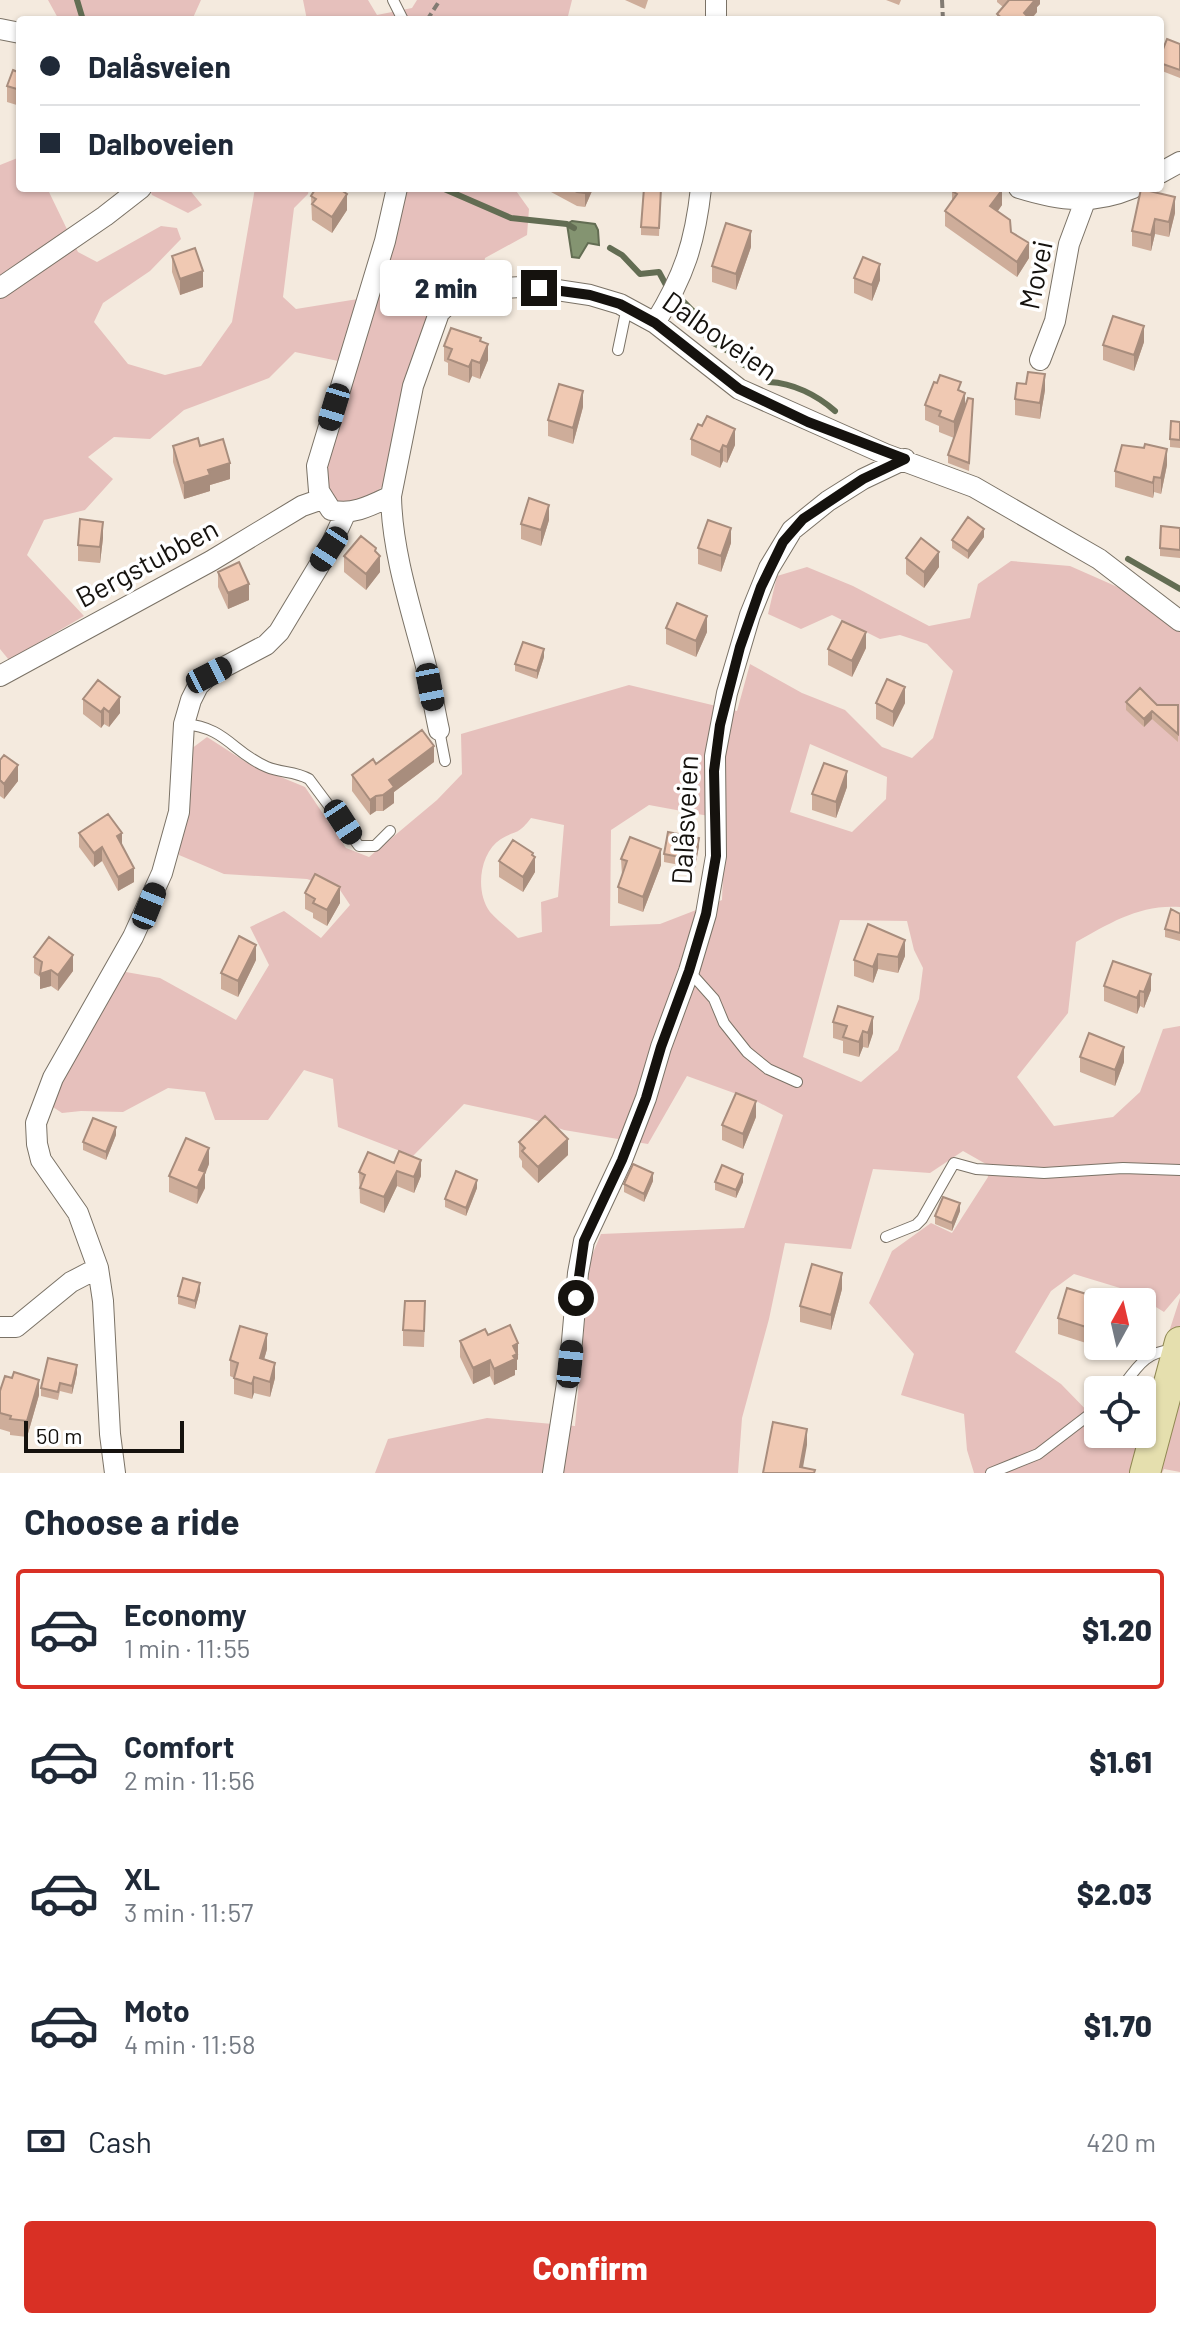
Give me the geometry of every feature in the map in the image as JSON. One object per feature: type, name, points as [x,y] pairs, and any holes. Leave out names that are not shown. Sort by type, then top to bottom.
[{"type":"main road","points":[[1145,1473],[1173,1399],[1179,1347]]},
{"type":"street","points":[[0,288],[136,192]]},
{"type":"street","points":[[391,496],[360,509],[346,512],[331,510],[322,499],[317,481],[319,457],[385,241],[396,192]]},
{"type":"street","points":[[655,323],[673,294],[690,252],[700,192]]},
{"type":"street","points":[[1039,192],[1085,201],[1100,200],[1122,192]]},
{"type":"street","name":"Movei","points":[[1040,360],[1055,321],[1069,244],[1085,201]]},
{"type":"street","name":"Dalboveien","points":[[439,730],[407,594],[391,511],[391,496],[413,386],[434,322],[451,301],[481,289],[521,287],[590,295],[627,307],[655,323],[739,389],[808,422],[974,487],[1099,559],[1180,621]]},
{"type":"street","name":"Dalåsveien","points":[[553,1473],[570,1364],[584,1241],[639,1118],[706,914],[716,856],[714,771],[720,725],[740,647],[761,587],[783,542],[803,519],[863,479],[905,459]]},
{"type":"street","name":"Bergstubben","points":[[0,676],[211,561],[302,506],[322,499]]},
{"type":"street","points":[[115,1473],[98,1268],[78,1213],[41,1160],[36,1123],[53,1078],[133,937],[162,873],[179,812],[184,724],[198,686],[209,675],[266,645],[279,632],[329,549],[346,512]]},
{"type":"street","points":[[5,1331],[71,1282],[98,1268]]},
{"type":"lane","points":[[618,350],[627,307]]},
{"type":"lane","points":[[184,724],[201,725],[265,766],[309,779],[359,846],[375,846],[390,831]]},
{"type":"lane","points":[[439,730],[445,761]]},
{"type":"lane","points":[[689,971],[714,999],[724,1023],[747,1052],[768,1069],[797,1082]]},
{"type":"lane","points":[[886,1237],[916,1225],[922,1219],[954,1163],[976,1169],[1044,1173],[1123,1168],[1180,1170]]},
{"type":"lane","points":[[1132,1376],[1149,1356],[1179,1347]]},
{"type":"lane","points":[[991,1473],[1038,1454],[1084,1419]]},
{"type":"shaded area","points":[[48,0],[201,0],[194,16],[57,16]]},
{"type":"shaded area","points":[[303,0],[368,0],[377,15],[412,8],[417,0],[572,0],[568,16],[306,16]]},
{"type":"shaded area","points":[[16,159],[16,192],[49,192],[78,252],[97,262],[161,226],[177,228],[181,239],[150,271],[103,303],[94,322],[128,364],[165,375],[201,366],[232,322],[254,192],[308,192],[294,208],[283,297],[296,309],[364,298],[390,192],[517,192],[529,209],[527,235],[485,258],[481,285],[444,300],[384,485],[365,498],[342,502],[328,497],[323,471],[343,362],[295,352],[269,378],[184,410],[150,439],[114,437],[88,457],[113,479],[85,510],[44,520],[27,555],[84,616],[9,660],[0,649],[0,165]]},
{"type":"shaded area","points":[[151,192],[191,192],[202,205],[188,213]]},
{"type":"shaded area","points":[[572,221],[595,224],[598,230],[599,245],[588,243],[579,258],[572,257],[567,224]]},
{"type":"shaded area","points":[[1011,561],[1070,566],[1138,596],[1180,631],[1180,907],[1138,912],[1076,942],[1068,1013],[1017,1077],[1054,1126],[1113,1117],[1140,1092],[1163,1029],[1180,1026],[1180,1293],[1164,1312],[1156,1307],[1156,1288],[1120,1288],[1074,1274],[1051,1291],[1015,1352],[1061,1384],[1084,1408],[1084,1448],[1156,1448],[1155,1376],[1180,1298],[1180,1472],[1164,1469],[1162,1473],[974,1473],[967,1450],[964,1414],[901,1395],[914,1354],[869,1303],[892,1251],[931,1223],[952,1233],[988,1177],[986,1164],[963,1151],[930,1173],[873,1169],[851,1249],[785,1243],[769,1319],[742,1418],[738,1473],[375,1473],[388,1439],[487,1418],[575,1426],[590,1260],[601,1234],[744,1228],[783,1115],[756,1101],[687,1076],[648,1144],[564,1130],[529,1118],[464,1104],[413,1156],[338,1127],[333,1079],[304,1070],[268,1120],[215,1120],[205,1092],[168,1088],[123,1112],[62,1113],[41,1099],[103,968],[160,978],[236,1020],[269,965],[250,927],[284,911],[321,938],[350,905],[340,890],[307,879],[224,874],[179,855],[191,749],[207,737],[249,764],[305,787],[346,848],[369,857],[437,800],[462,774],[461,734],[629,685],[737,711],[750,664],[802,693],[845,710],[882,747],[912,758],[933,738],[953,671],[927,644],[900,635],[880,639],[832,615],[801,629],[768,614],[777,576],[807,567],[853,586],[929,626],[970,618],[978,584]],"holes":[[[810,744],[887,777],[886,799],[852,832],[790,812]],[[649,805],[725,819],[722,900],[660,924],[610,926],[611,830]],[[531,818],[564,825],[558,897],[541,902],[542,932],[518,938],[485,904],[482,873],[494,845],[520,830]],[[840,920],[907,921],[914,950],[923,968],[919,999],[898,1050],[861,1082],[803,1057]]]},
{"type":"building","points":[[1009,0],[1035,0],[1024,13],[1027,16],[997,14]]},
{"type":"building","points":[[1167,39],[1180,44],[1180,70],[1164,64]]},
{"type":"building","points":[[13,70],[16,71],[16,89],[7,86]]},
{"type":"building","points":[[314,192],[347,194],[332,217],[312,204],[316,199],[311,196]]},
{"type":"building","points":[[644,192],[661,192],[659,228],[641,227]]},
{"type":"building","points":[[954,192],[1000,192],[990,206],[1010,220],[1011,232],[1029,243],[1017,262],[945,211],[957,194]]},
{"type":"building","points":[[1140,192],[1175,197],[1169,222],[1155,219],[1151,235],[1132,231]]},
{"type":"building","points":[[726,223],[751,231],[736,274],[712,266]]},
{"type":"building","points":[[195,248],[203,271],[180,279],[172,256]]},
{"type":"building","points":[[863,257],[880,264],[872,285],[854,278]]},
{"type":"building","points":[[1113,316],[1144,326],[1134,355],[1103,345]]},
{"type":"building","points":[[451,328],[481,338],[480,341],[488,344],[480,363],[472,360],[469,367],[448,359],[452,349],[444,346]]},
{"type":"building","points":[[1028,372],[1045,374],[1040,403],[1015,399],[1017,383],[1026,384]]},
{"type":"building","points":[[940,375],[961,382],[958,390],[965,393],[954,422],[939,416],[941,411],[925,405]]},
{"type":"building","points":[[559,384],[583,391],[573,428],[548,420]]},
{"type":"building","points":[[968,398],[973,399],[969,463],[948,455]]},
{"type":"building","points":[[707,416],[735,429],[727,447],[723,445],[720,452],[691,439],[698,424],[702,426]]},
{"type":"building","points":[[1171,421],[1180,422],[1180,440],[1170,439]]},
{"type":"building","points":[[198,438],[200,446],[223,439],[230,463],[208,470],[210,475],[184,483],[173,446]]},
{"type":"building","points":[[1145,444],[1167,449],[1161,478],[1154,477],[1153,483],[1115,471],[1122,445],[1144,448]]},
{"type":"building","points":[[529,498],[549,505],[541,530],[521,524]]},
{"type":"building","points":[[968,517],[984,529],[968,551],[952,540]]},
{"type":"building","points":[[80,519],[103,522],[100,547],[78,545]]},
{"type":"building","points":[[708,520],[731,528],[721,556],[698,548]]},
{"type":"building","points":[[1161,526],[1180,528],[1180,550],[1160,548]]},
{"type":"building","points":[[361,536],[376,548],[380,556],[366,574],[344,556]]},
{"type":"building","points":[[921,538],[939,552],[924,572],[906,558]]},
{"type":"building","points":[[239,562],[249,584],[228,593],[218,572]]},
{"type":"building","points":[[677,603],[707,616],[696,641],[666,628]]},
{"type":"building","points":[[842,621],[866,632],[852,661],[828,649]]},
{"type":"building","points":[[523,642],[544,649],[537,671],[515,664]]},
{"type":"building","points":[[887,679],[905,687],[893,712],[876,703]]},
{"type":"building","points":[[98,680],[120,697],[109,712],[104,708],[101,712],[83,699]]},
{"type":"building","points":[[1140,688],[1157,705],[1178,705],[1178,734],[1152,711],[1144,719],[1126,702]]},
{"type":"building","points":[[422,730],[434,746],[389,780],[394,787],[370,800],[352,775],[373,759],[376,764]]},
{"type":"building","points":[[4,755],[18,765],[4,784],[0,780],[0,760]]},
{"type":"building","points":[[824,763],[847,771],[836,802],[812,794]]},
{"type":"building","points":[[108,814],[122,833],[117,836],[134,868],[118,877],[102,847],[94,853],[79,833]]},
{"type":"building","points":[[668,832],[699,838],[695,860],[664,854]]},
{"type":"building","points":[[630,837],[661,849],[643,897],[618,887],[627,861],[621,859]]},
{"type":"building","points":[[513,840],[535,857],[523,877],[499,861]]},
{"type":"building","points":[[315,874],[340,887],[327,910],[313,903],[315,899],[305,893]]},
{"type":"building","points":[[1171,909],[1180,914],[1180,933],[1165,929]]},
{"type":"building","points":[[868,924],[905,940],[898,957],[878,954],[873,967],[854,960]]},
{"type":"building","points":[[239,936],[256,945],[238,981],[221,973]]},
{"type":"building","points":[[49,937],[73,955],[58,975],[51,970],[40,974],[42,962],[34,957]]},
{"type":"building","points":[[1113,961],[1151,974],[1144,992],[1140,991],[1137,998],[1104,986]]},
{"type":"building","points":[[838,1006],[873,1017],[868,1033],[863,1031],[859,1042],[843,1037],[847,1026],[833,1022]]},
{"type":"building","points":[[1089,1033],[1124,1047],[1115,1070],[1080,1057]]},
{"type":"building","points":[[736,1093],[756,1101],[743,1134],[722,1125]]},
{"type":"building","points":[[545,1116],[568,1139],[538,1167],[522,1151],[525,1148],[519,1142]]},
{"type":"building","points":[[93,1118],[116,1127],[106,1152],[83,1142]]},
{"type":"building","points":[[186,1138],[209,1148],[199,1170],[205,1172],[197,1188],[169,1176]]},
{"type":"building","points":[[399,1151],[421,1160],[414,1177],[397,1171],[384,1197],[360,1188],[365,1175],[359,1172],[368,1152],[394,1163]]},
{"type":"building","points":[[633,1164],[653,1173],[644,1194],[624,1184]]},
{"type":"building","points":[[722,1165],[743,1174],[736,1190],[715,1182]]},
{"type":"building","points":[[456,1171],[477,1180],[466,1208],[445,1199]]},
{"type":"building","points":[[943,1197],[960,1203],[952,1223],[935,1216]]},
{"type":"building","points":[[812,1264],[842,1273],[831,1315],[800,1306]]},
{"type":"building","points":[[183,1278],[200,1283],[195,1301],[178,1296]]},
{"type":"building","points":[[1067,1288],[1084,1293],[1084,1326],[1058,1318]]},
{"type":"building","points":[[405,1301],[425,1301],[424,1331],[403,1330]]},
{"type":"building","points":[[510,1325],[518,1343],[513,1346],[517,1354],[513,1356],[515,1359],[494,1369],[490,1360],[473,1368],[460,1341],[485,1329],[488,1335]]},
{"type":"building","points":[[240,1326],[267,1334],[260,1358],[275,1363],[270,1382],[254,1377],[252,1384],[234,1378],[238,1363],[230,1360]]},
{"type":"building","points":[[48,1358],[77,1365],[72,1386],[60,1383],[58,1392],[41,1388]]},
{"type":"building","points":[[14,1372],[39,1380],[27,1421],[10,1419],[11,1416],[0,1413],[0,1391],[5,1376],[12,1378]]},
{"type":"building","points":[[773,1422],[807,1429],[800,1467],[815,1470],[814,1473],[763,1473]]},
{"type":"waterway","points":[[77,0],[82,16]]},
{"type":"waterway","points":[[451,192],[511,218],[567,224],[574,228]]},
{"type":"waterway","points":[[610,248],[622,255],[640,274],[659,272],[666,285]]},
{"type":"waterway","points":[[679,297],[695,313],[708,340],[732,353],[742,364],[758,371],[769,382],[804,391],[835,411]]},
{"type":"waterway","points":[[1128,559],[1180,589]]},
{"type":"route","points":[[539,288],[590,295],[620,304],[655,323],[721,378],[739,389],[808,422],[885,454],[905,459],[863,479],[828,501],[792,530],[769,568],[750,615],[727,693],[715,756],[716,856],[706,914],[646,1098],[622,1160],[584,1241],[576,1298]]}]
